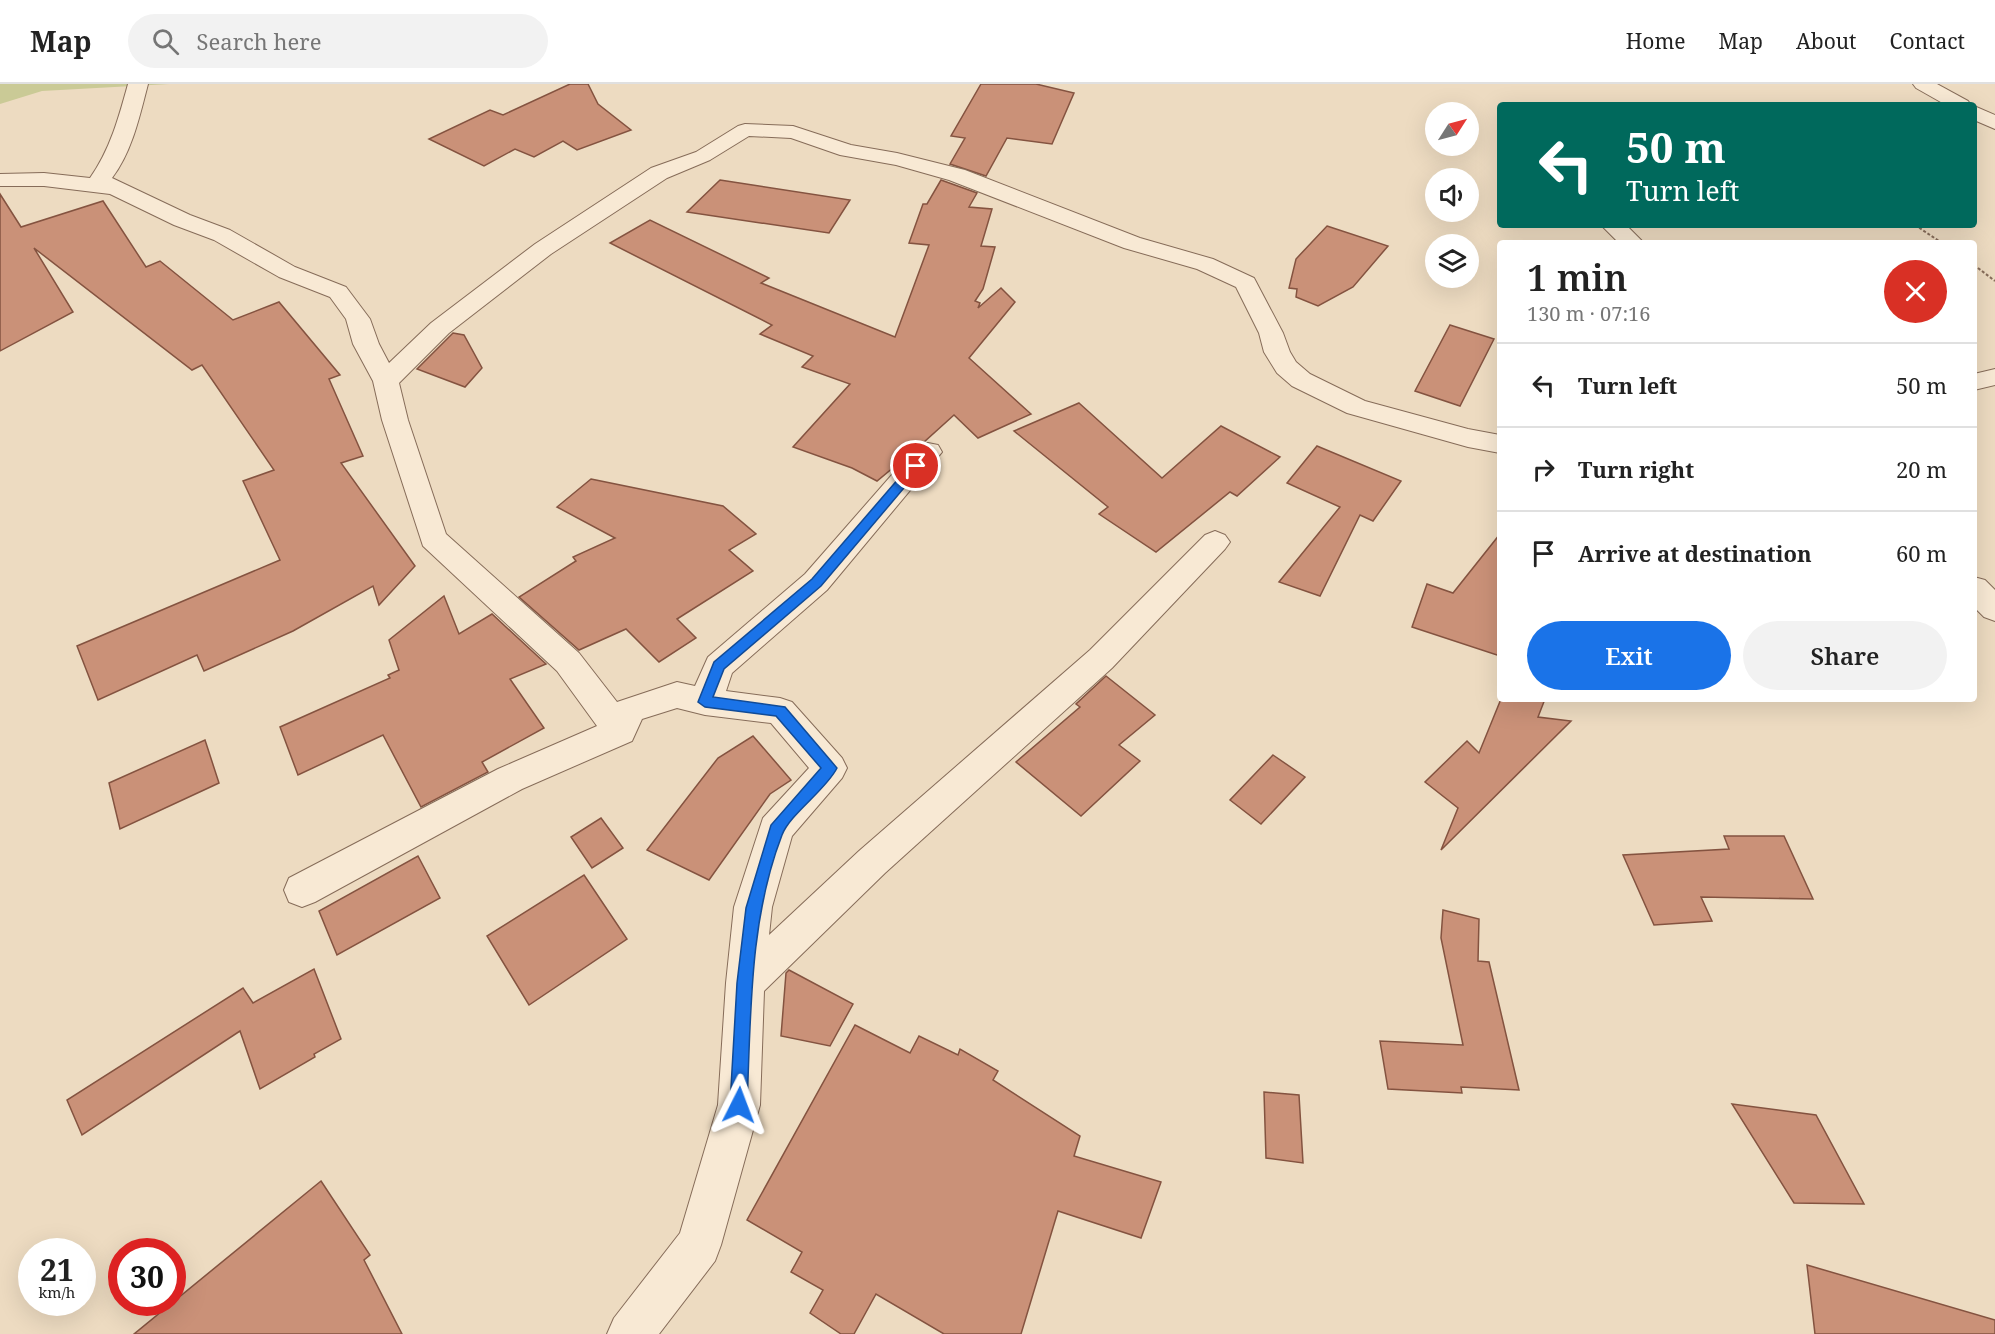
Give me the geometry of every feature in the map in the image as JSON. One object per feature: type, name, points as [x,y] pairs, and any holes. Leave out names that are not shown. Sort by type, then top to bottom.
[{"type":"street","points":[[138,84],[128,121],[109,167],[99,180],[182,220],[222,235],[287,272],[338,292],[358,318],[366,344],[386,381],[395,420],[433,539],[568,663],[620,731]]},
{"type":"street","points":[[1923,84],[1956,102]]},
{"type":"street","points":[[1977,114],[1995,123]]},
{"type":"street","points":[[386,381],[440,328],[543,249],[659,173],[703,156],[745,130],[793,132],[847,151],[897,159],[957,175],[1132,243],[1205,264],[1246,283],[1271,333],[1277,352],[1286,367],[1300,380],[1356,407],[1468,438],[1497,443]]},
{"type":"street","points":[[0,180],[18,178],[56,180],[117,188]]},
{"type":"street","points":[[1616,228],[1630,240]]},
{"type":"street","points":[[1977,381],[1995,377]]},
{"type":"street","points":[[705,702],[719,666],[816,582],[928,452]]},
{"type":"street","points":[[745,983],[872,862],[1101,659],[1215,542]]},
{"type":"street","points":[[1977,591],[1995,609]]},
{"type":"street","points":[[302,890],[510,779],[620,731],[630,710],[677,695],[705,702],[780,711],[830,768],[776,829],[753,908],[745,983],[739,1105],[699,1245],[630,1334]]},
{"type":"path","points":[[1920,228],[1938,240]]},
{"type":"path","points":[[1977,268],[1995,281]]},
{"type":"green space","points":[[0,84],[169,84],[42,91],[0,104]]},
{"type":"building","points":[[570,84],[588,84],[598,104],[631,130],[577,150],[563,141],[534,157],[515,149],[484,166],[429,139],[490,110],[503,115]]},
{"type":"building","points":[[981,84],[1036,84],[1074,93],[1052,144],[1007,138],[986,176],[950,164],[965,138],[951,136]]},
{"type":"building","points":[[720,180],[850,200],[829,233],[687,212]]},
{"type":"building","points":[[941,180],[977,193],[969,207],[992,209],[981,246],[995,247],[983,289],[975,301],[980,303],[978,308],[1001,288],[1015,302],[969,358],[1031,414],[978,438],[954,415],[924,442],[916,444],[900,462],[877,481],[852,468],[793,447],[850,384],[802,367],[813,356],[760,334],[772,325],[610,243],[650,220],[769,278],[761,283],[895,337],[929,245],[909,243],[923,204],[927,204]]},
{"type":"building","points":[[0,194],[21,227],[103,201],[146,267],[160,261],[233,320],[279,302],[340,375],[329,379],[363,456],[341,463],[415,566],[379,605],[373,586],[293,631],[204,671],[197,655],[98,700],[77,646],[280,560],[243,481],[274,470],[202,365],[192,370],[34,248],[73,312],[0,351]]},
{"type":"building","points":[[1327,226],[1388,246],[1353,287],[1318,306],[1296,297],[1297,289],[1289,288],[1296,259]]},
{"type":"building","points":[[1450,325],[1494,339],[1460,406],[1415,391]]},
{"type":"building","points":[[453,333],[464,335],[482,368],[465,387],[417,369]]},
{"type":"building","points":[[1079,403],[1162,478],[1221,426],[1280,457],[1237,496],[1230,492],[1156,552],[1099,514],[1108,507],[1014,431]]},
{"type":"building","points":[[1317,446],[1401,481],[1373,521],[1360,515],[1320,596],[1279,582],[1340,507],[1287,483]]},
{"type":"building","points":[[591,479],[723,506],[756,534],[729,550],[753,571],[677,619],[696,638],[659,662],[626,629],[579,650],[519,597],[576,561],[573,557],[615,538],[557,507]]},
{"type":"building","points":[[1497,538],[1497,655],[1412,627],[1427,584],[1453,593]]},
{"type":"building","points":[[444,596],[459,634],[492,614],[546,664],[510,679],[544,728],[482,762],[488,772],[421,807],[383,735],[298,775],[280,727],[390,678],[388,675],[399,670],[389,640]]},
{"type":"building","points":[[1106,676],[1155,715],[1119,745],[1140,761],[1081,816],[1016,762],[1080,707],[1076,704]]},
{"type":"building","points":[[1500,702],[1544,702],[1538,717],[1571,721],[1441,850],[1458,808],[1425,782],[1467,741],[1479,753]]},
{"type":"building","points":[[753,736],[791,780],[770,794],[709,880],[647,850],[718,758]]},
{"type":"building","points":[[205,740],[219,783],[120,829],[109,783]]},
{"type":"building","points":[[1273,755],[1305,777],[1261,824],[1230,800]]},
{"type":"building","points":[[601,818],[623,848],[592,868],[571,837]]},
{"type":"building","points":[[1724,836],[1784,836],[1813,899],[1701,897],[1712,921],[1654,925],[1623,855],[1729,849]]},
{"type":"building","points":[[418,856],[440,898],[337,955],[319,911]]},
{"type":"building","points":[[584,875],[627,939],[529,1005],[487,936]]},
{"type":"building","points":[[1443,910],[1479,919],[1478,961],[1489,962],[1519,1090],[1461,1087],[1462,1093],[1388,1089],[1380,1041],[1463,1045],[1441,938]]},
{"type":"building","points":[[314,969],[341,1039],[260,1089],[240,1031],[82,1135],[67,1100],[243,988],[253,1003]]},
{"type":"building","points":[[789,970],[853,1004],[830,1046],[781,1036],[786,973]]},
{"type":"building","points":[[855,1025],[910,1053],[919,1036],[958,1055],[960,1049],[998,1071],[993,1080],[1080,1136],[1074,1156],[1161,1182],[1141,1238],[1058,1211],[1021,1334],[944,1334],[876,1294],[854,1334],[841,1334],[810,1313],[823,1290],[791,1272],[802,1252],[747,1220]]},
{"type":"building","points":[[1264,1092],[1299,1095],[1303,1163],[1266,1158]]},
{"type":"building","points":[[1732,1104],[1816,1115],[1864,1204],[1794,1203]]},
{"type":"building","points":[[321,1181],[370,1255],[364,1260],[402,1334],[134,1334],[156,1316],[186,1316],[186,1291]]},
{"type":"building","points":[[1807,1265],[1995,1320],[1995,1334],[1815,1334]]},
{"type":"route","points":[[739,1105],[745,983],[753,908],[776,829],[830,768],[780,711],[705,702],[719,666],[816,582],[916,466]]}]
